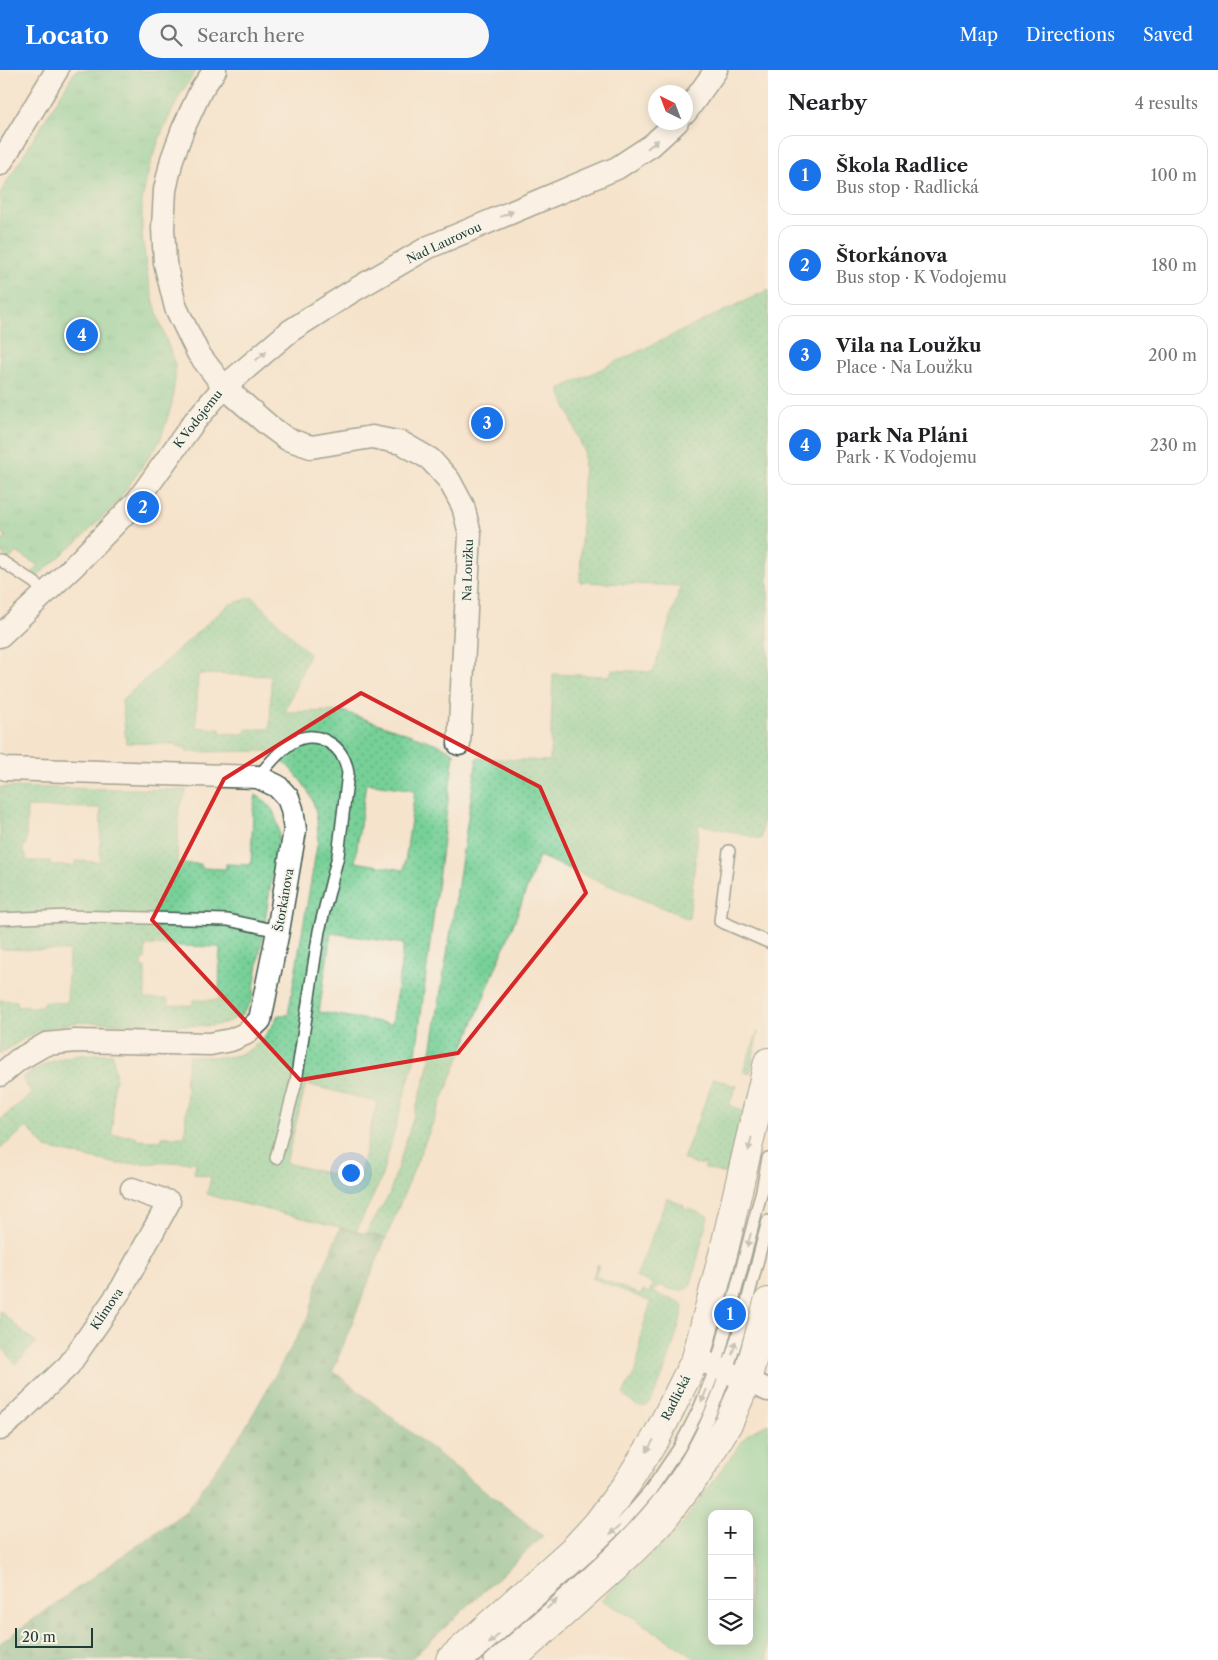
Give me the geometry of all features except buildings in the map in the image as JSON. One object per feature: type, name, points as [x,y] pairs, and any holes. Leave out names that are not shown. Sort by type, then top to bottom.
[{"type":"main road","name":"Radlická","points":[[511,1660],[630,1553],[658,1525],[698,1473],[729,1422],[731,1373],[727,1241],[768,1062]]},
{"type":"main road","name":"Radlická","points":[[450,1660],[575,1548],[597,1524],[626,1486],[656,1438],[731,1373],[768,1302]]},
{"type":"street","points":[[0,164],[57,70]]},
{"type":"street","name":"K Vodojemu","points":[[0,636],[45,594],[137,501],[194,422],[224,387],[198,353],[176,308],[165,263],[163,228],[165,190],[172,159],[201,90],[215,70]]},
{"type":"street","points":[[693,102],[716,70]]},
{"type":"street","name":"Nad Laurovou","points":[[224,387],[290,331],[352,292],[429,248],[616,168],[652,145],[668,130]]},
{"type":"street","name":"Na Loužku","points":[[224,387],[287,439],[311,447],[372,437],[402,443],[430,459],[449,480],[463,506],[470,534],[459,744]]},
{"type":"street","name":"Štorkánova","points":[[0,767],[6,769],[258,777],[277,786],[288,798],[292,809],[295,830],[278,931],[260,1020],[245,1034],[231,1040],[210,1044],[76,1041],[46,1044],[3,1067]]},
{"type":"street","name":"Klímova","points":[[0,1429],[69,1365],[122,1288],[169,1202],[132,1190]]},
{"type":"lane","points":[[0,560],[36,583],[45,594]]},
{"type":"lane","points":[[258,777],[288,744],[300,738],[314,737],[323,739],[338,749],[342,754],[348,774],[338,856],[319,931],[296,1082],[276,1158]]},
{"type":"lane","points":[[729,852],[720,921],[768,942]]},
{"type":"lane","points":[[0,919],[68,916],[228,920],[278,931]]},
{"type":"lane","points":[[471,1660],[623,1522],[650,1491],[679,1448],[699,1409],[731,1373],[768,1158]]},
{"type":"lane","points":[[490,1660],[592,1569],[636,1525],[664,1492],[690,1455],[731,1373],[768,1220]]},
{"type":"highlighted area","points":[[361,693],[540,787],[586,893],[458,1053],[300,1080],[152,920],[224,779]]},
{"type":"green space","points":[[76,70],[196,71],[181,93],[162,132],[150,164],[142,201],[142,235],[148,279],[159,320],[175,364],[175,379],[172,404],[160,441],[118,501],[83,537],[37,576],[32,573],[38,565],[16,552],[10,559],[0,553],[0,544],[6,536],[0,532],[0,193]]},
{"type":"green space","points":[[768,290],[768,776],[761,839],[699,824],[689,919],[539,856],[512,928],[386,1238],[366,1233],[389,1195],[428,1070],[477,758],[550,761],[553,674],[610,676],[612,670],[653,672],[681,586],[580,582],[584,451],[559,389]]},
{"type":"green space","points":[[253,597],[309,654],[285,712],[342,711],[440,745],[454,753],[416,1054],[380,1182],[356,1231],[207,1194],[211,1177],[194,1174],[196,1162],[118,1164],[46,1148],[27,1127],[0,1149],[0,1120],[32,1093],[22,1078],[55,1060],[87,1054],[113,1054],[116,1081],[114,1082],[112,1135],[136,1136],[136,1140],[161,1141],[162,1137],[185,1137],[187,1084],[185,1084],[189,1056],[225,1057],[244,1053],[262,1039],[278,1015],[288,1015],[318,840],[316,813],[310,794],[293,771],[272,751],[189,752],[174,744],[126,743],[122,700],[228,605]],"holes":[[[198,674],[271,676],[270,729],[246,729],[245,734],[220,733],[220,729],[196,727]],[[366,783],[415,790],[404,870],[355,862]],[[331,933],[404,944],[392,1024],[319,1012]],[[306,1084],[377,1102],[358,1181],[286,1163]]]},
{"type":"green space","points":[[0,787],[187,790],[179,809],[177,863],[201,864],[201,868],[226,869],[226,864],[251,865],[253,810],[256,795],[273,811],[279,834],[252,1001],[240,1017],[211,1026],[79,1022],[39,1031],[0,1054],[0,1000],[17,1001],[18,1006],[42,1007],[43,1002],[67,1003],[69,951],[0,949]],"holes":[[[27,807],[101,808],[100,862],[75,861],[75,866],[50,865],[50,861],[26,861],[23,846],[26,845]],[[146,945],[220,947],[219,1000],[193,1000],[193,1005],[168,1005],[168,999],[145,999],[145,968],[142,968],[142,960],[145,959]]]},
{"type":"green space","points":[[758,1031],[750,1074],[743,1071]]},
{"type":"green space","points":[[714,1078],[735,1086],[735,1084],[737,1085],[729,1105],[742,1111],[726,1174],[704,1168],[706,1162],[697,1164],[683,1159]]},
{"type":"green space","points":[[667,1198],[683,1205],[686,1210],[688,1208],[708,1216],[691,1285],[683,1290],[679,1290],[658,1285],[654,1293],[679,1302],[683,1307],[682,1315],[674,1343],[651,1401],[646,1406],[639,1407],[623,1394],[637,1368],[641,1334],[651,1302],[592,1278],[598,1264],[595,1276],[641,1295],[643,1290],[649,1293],[653,1284],[636,1277]]},
{"type":"green space","points":[[340,1228],[386,1238],[333,1371],[543,1536],[410,1660],[0,1660],[0,1643],[186,1511],[242,1433],[309,1316],[318,1281]]},
{"type":"green space","points":[[0,1311],[36,1343],[16,1364],[0,1345]]},
{"type":"green space","points":[[768,1424],[768,1660],[698,1660],[634,1618],[601,1600],[679,1528],[748,1434]]},
{"type":"place","name":"park Na Pláni","points":[[82,335]]},
{"type":"place","name":"Vila na Loužku","points":[[487,423]]},
{"type":"place","name":"Štorkánova","points":[[143,507]]},
{"type":"place","name":"Škola Radlice","points":[[730,1314]]}]
